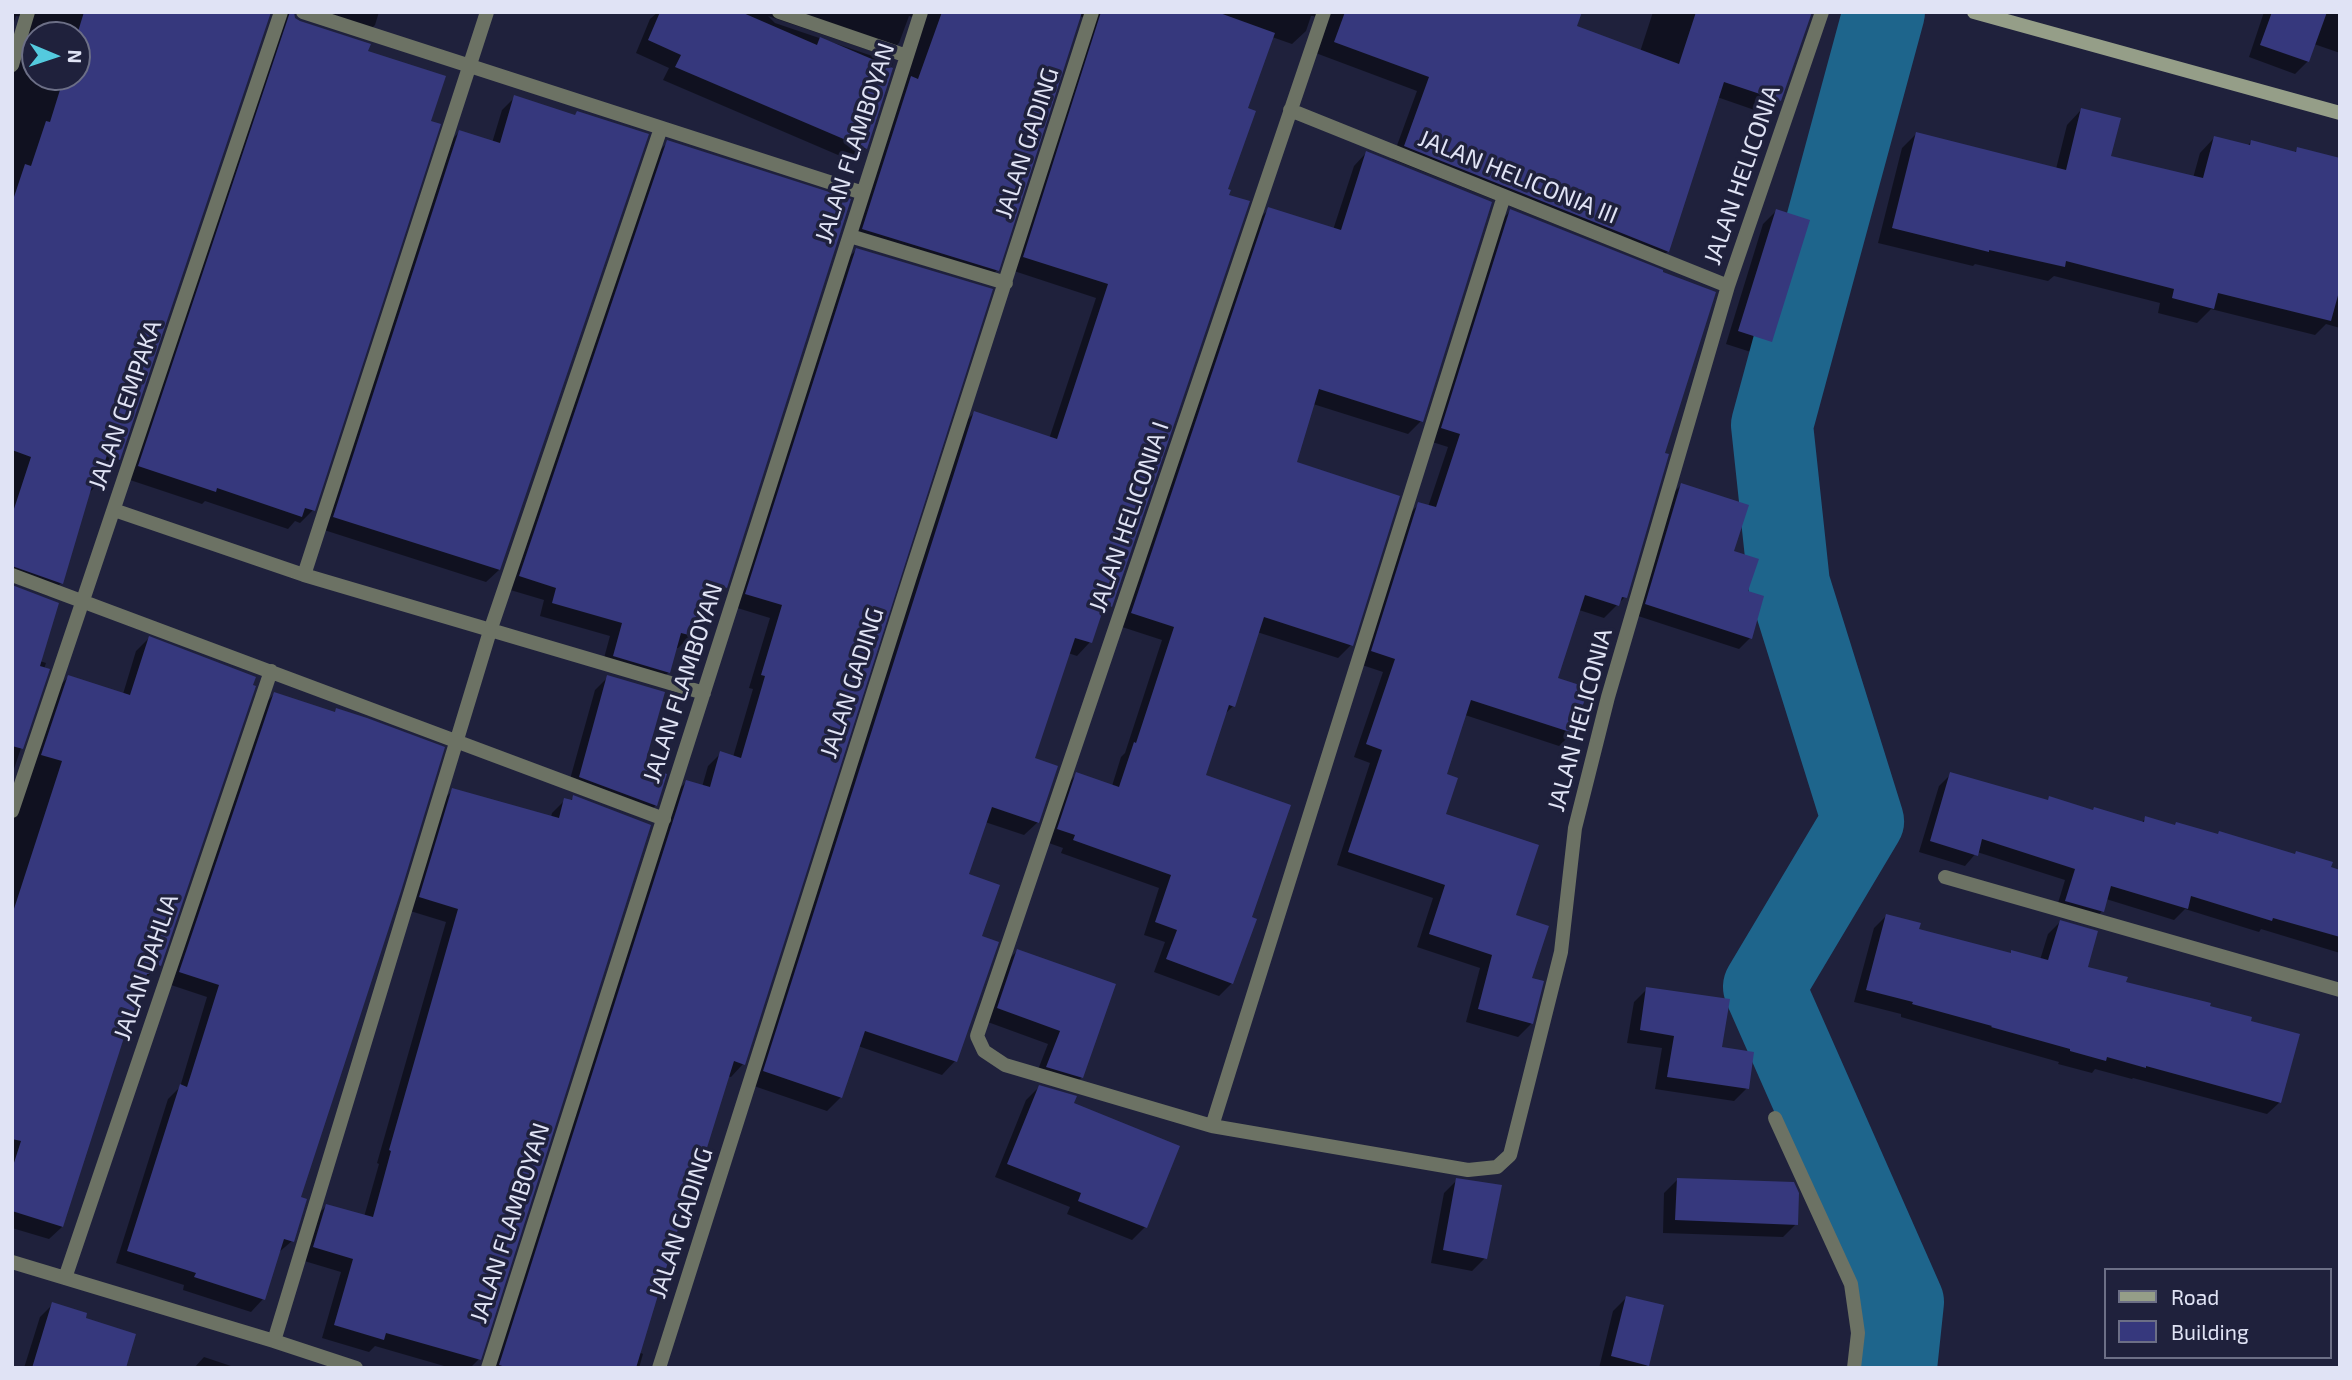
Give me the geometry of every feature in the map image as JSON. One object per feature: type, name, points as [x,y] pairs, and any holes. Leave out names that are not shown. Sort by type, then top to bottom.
[{"type":"street","points":[[12,65],[28,12]]},
{"type":"street","name":"JALAN CEMPAKA","points":[[12,811],[281,12]]},
{"type":"street","points":[[303,12],[863,193]]},
{"type":"street","points":[[304,575],[487,12]]},
{"type":"street","points":[[779,12],[907,56]]},
{"type":"street","name":"JALAN FLAMBOYAN","points":[[488,1368],[921,12]]},
{"type":"street","name":"JALAN GADING","points":[[659,1368],[1092,12]]},
{"type":"street","name":"JALAN HELICONIA I","points":[[977,1036],[1324,12]]},
{"type":"street","name":"JALAN HELICONIA","points":[[977,1036],[985,1051],[1005,1065],[1212,1126],[1468,1170],[1497,1167],[1510,1155],[1561,952],[1575,828],[1608,697],[1728,286],[1822,12]]},
{"type":"street","points":[[1974,12],[2340,113]]},
{"type":"street","name":"JALAN HELICONIA III","points":[[1290,110],[1728,286]]},
{"type":"street","points":[[274,1340],[490,631],[661,128]]},
{"type":"street","points":[[1212,1126],[1504,197]]},
{"type":"street","points":[[850,236],[1006,282]]},
{"type":"street","points":[[114,510],[304,575],[704,693]]},
{"type":"street","points":[[12,575],[664,819]]},
{"type":"street","name":"JALAN DAHLIA","points":[[65,1278],[271,671]]},
{"type":"street","points":[[1945,877],[2340,990]]},
{"type":"street","points":[[1775,1118],[1851,1284],[1858,1333],[1854,1368]]},
{"type":"street","points":[[12,1262],[274,1340],[356,1368]]},
{"type":"building","points":[[84,12],[271,12],[120,460],[107,455],[97,487],[92,486],[63,584],[12,566],[12,515],[31,457],[12,450],[12,203],[25,164],[31,166],[60,91],[91,91],[91,21],[81,21]]},
{"type":"building","points":[[290,12],[294,12],[295,18],[300,21],[371,44],[368,51],[446,76],[431,121],[441,124],[315,511],[305,508],[302,517],[217,488],[216,492],[138,466]]},
{"type":"building","points":[[660,12],[741,12],[817,45],[820,37],[893,68],[867,149],[675,67],[681,55],[648,40]]},
{"type":"building","points":[[942,12],[1082,12],[999,271],[862,229],[911,76],[918,79]]},
{"type":"building","points":[[1101,12],[1217,12],[1275,33],[1248,108],[1256,111],[1228,189],[1231,190],[1229,195],[1250,201],[1112,607],[1105,604],[1092,643],[1075,638],[1035,758],[1058,766],[1039,823],[992,807],[969,874],[1000,885],[982,936],[999,942],[957,1062],[865,1031],[842,1098],[763,1071],[974,411],[1057,439],[1108,284],[1023,257]]},
{"type":"building","points":[[1345,12],[1582,12],[1577,26],[1679,64],[1696,12],[1812,12],[1781,101],[1724,82],[1669,252],[1404,146],[1429,77],[1334,42]]},
{"type":"building","points":[[2272,12],[2327,12],[2309,62],[2260,45]]},
{"type":"building","points":[[514,95],[575,115],[577,111],[649,134],[500,570],[333,517],[459,130],[500,143]]},
{"type":"building","points":[[2081,108],[2121,118],[2111,156],[2203,178],[2214,136],[2250,145],[2251,140],[2296,152],[2297,147],[2340,158],[2340,288],[2331,321],[2218,293],[2214,309],[2172,298],[2174,289],[2066,261],[2065,267],[1892,228],[1916,132],[2066,170]]},
{"type":"building","points":[[667,140],[851,199],[727,588],[708,582],[693,636],[681,633],[670,673],[613,656],[622,623],[552,603],[556,588],[519,576]]},
{"type":"building","points":[[1366,151],[1492,202],[1423,422],[1319,389],[1297,462],[1400,496],[1353,646],[1264,617],[1235,707],[1229,705],[1206,775],[1291,805],[1252,917],[1257,919],[1233,984],[1166,959],[1177,930],[1155,922],[1171,875],[1073,840],[1075,835],[1057,829],[1076,772],[1119,787],[1134,742],[1136,743],[1174,627],[1131,613],[1268,207],[1341,230]]},
{"type":"building","points":[[1510,209],[1716,292],[1665,453],[1669,454],[1627,598],[1622,597],[1619,606],[1585,595],[1558,678],[1589,688],[1573,733],[1471,700],[1447,774],[1458,778],[1446,814],[1539,845],[1516,915],[1549,926],[1532,978],[1544,981],[1533,1024],[1478,1009],[1492,955],[1429,934],[1445,885],[1348,852],[1382,750],[1366,744],[1395,659],[1371,651],[1418,502],[1436,507],[1460,434],[1441,428]]},
{"type":"building","points":[[1776,209],[1810,220],[1772,342],[1738,331]]},
{"type":"building","points":[[856,248],[993,289],[745,1065],[734,1061],[701,1167],[697,1166],[636,1368],[509,1368],[499,1365],[686,780],[710,787],[720,751],[741,758],[765,676],[761,675],[782,605],[745,594]]},
{"type":"building","points":[[1681,483],[1749,505],[1734,551],[1759,559],[1748,591],[1764,596],[1752,639],[1645,604]]},
{"type":"building","points":[[12,585],[59,603],[40,666],[50,669],[23,749],[12,746]]},
{"type":"building","points":[[149,636],[256,677],[253,685],[256,686],[161,966],[153,963],[131,1023],[129,1022],[63,1227],[12,1211],[12,1169],[21,1141],[12,1139],[12,915],[62,761],[41,755],[68,675],[130,695]]},
{"type":"building","points":[[607,675],[665,692],[644,767],[667,774],[657,806],[579,777]]},
{"type":"building","points":[[274,692],[335,712],[336,708],[445,747],[301,1197],[307,1199],[294,1242],[284,1239],[265,1300],[194,1277],[196,1273],[127,1251],[180,1084],[187,1087],[219,985],[179,972]]},
{"type":"building","points":[[1950,772],[2048,800],[2049,796],[2144,822],[2145,816],[2218,834],[2219,831],[2295,854],[2296,851],[2333,862],[2331,867],[2340,870],[2340,937],[2273,918],[2272,921],[2191,896],[2188,909],[2111,886],[2104,912],[2065,901],[2075,869],[1982,839],[1978,856],[1930,841]]},
{"type":"building","points":[[452,788],[559,818],[564,798],[572,800],[573,795],[651,825],[481,1360],[386,1333],[384,1340],[334,1325],[353,1259],[313,1247],[326,1204],[373,1217],[391,1151],[389,1150],[458,909],[419,897]]},
{"type":"building","points":[[1886,914],[1921,923],[1919,929],[2048,960],[2060,920],[2098,931],[2088,967],[2128,977],[2126,982],[2211,1003],[2210,1006],[2252,1017],[2251,1021],[2300,1034],[2281,1103],[2146,1066],[2107,1057],[2106,1061],[1866,990]]},
{"type":"building","points":[[1017,949],[1116,984],[1083,1078],[1046,1067],[1060,1031],[997,1008]]},
{"type":"building","points":[[1646,987],[1730,999],[1722,1047],[1754,1052],[1749,1089],[1667,1077],[1674,1036],[1640,1030]]},
{"type":"building","points":[[1039,1085],[1077,1096],[1074,1103],[1180,1146],[1147,1228],[1078,1201],[1081,1193],[1007,1164]]},
{"type":"building","points":[[1456,1178],[1502,1185],[1487,1259],[1443,1250]]},
{"type":"building","points":[[1677,1178],[1794,1182],[1799,1193],[1798,1225],[1675,1220]]},
{"type":"building","points":[[1626,1296],[1664,1305],[1649,1366],[1611,1356]]},
{"type":"building","points":[[52,1302],[87,1313],[86,1318],[136,1334],[126,1368],[32,1368]]},
{"type":"waterway","points":[[1884,12],[1772,425],[1789,584],[1863,821],[1764,987],[1903,1302],[1896,1368]]}]
